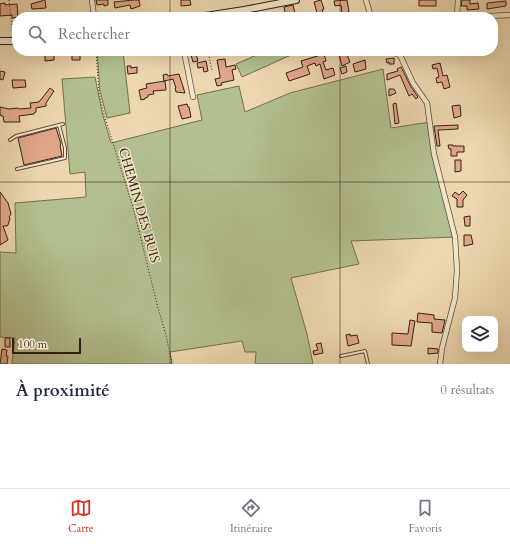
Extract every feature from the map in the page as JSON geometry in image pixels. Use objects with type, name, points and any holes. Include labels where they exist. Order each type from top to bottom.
[{"type":"street","points":[[92,0],[93,12]]},
{"type":"street","points":[[231,12],[296,0]]},
{"type":"street","points":[[366,0],[370,12]]},
{"type":"street","points":[[458,0],[458,12]]},
{"type":"street","points":[[498,16],[510,15]]},
{"type":"street","points":[[0,42],[12,41]]},
{"type":"street","points":[[185,56],[193,98]]},
{"type":"street","points":[[402,56],[413,83],[427,103],[434,154],[454,236],[457,270],[455,298],[442,348],[440,364]]},
{"type":"lane","points":[[10,140],[16,136],[64,124]]},
{"type":"lane","points":[[17,169],[65,158],[65,148],[59,125]]},
{"type":"lane","points":[[341,356],[365,351],[368,364]]},
{"type":"path","points":[[9,0],[12,20]]},
{"type":"path","name":"CHEMIN DES BUIS","points":[[96,56],[99,92],[104,114],[134,211],[172,364]]},
{"type":"path","points":[[209,56],[212,71]]},
{"type":"green space","points":[[97,56],[124,56],[130,113],[107,118],[100,91]]},
{"type":"green space","points":[[254,56],[289,56],[242,77],[236,64]]},
{"type":"green space","points":[[383,69],[391,128],[430,122],[434,154],[455,237],[351,241],[359,264],[291,278],[307,334],[313,364],[255,364],[256,352],[245,352],[242,341],[170,352],[172,364],[12,364],[15,338],[0,337],[0,252],[16,253],[15,203],[86,197],[85,172],[70,174],[62,79],[95,77],[102,112],[111,143],[202,120],[197,95],[239,86],[245,112],[290,93]]},
{"type":"building","points":[[45,0],[46,8],[32,9],[31,4]]},
{"type":"building","points":[[96,0],[108,0],[108,5],[97,5]]},
{"type":"building","points":[[139,0],[140,6],[131,9],[130,5],[115,8],[114,2]]},
{"type":"building","points":[[181,0],[190,0],[191,5],[181,6]]},
{"type":"building","points":[[321,0],[324,9],[322,10],[323,12],[317,12],[314,2]]},
{"type":"building","points":[[347,0],[349,12],[342,12],[341,5],[335,6],[334,1]]},
{"type":"building","points":[[419,0],[436,0],[436,6],[419,6]]},
{"type":"building","points":[[462,0],[470,0],[470,4],[478,3],[479,9],[467,10],[467,6],[461,6]]},
{"type":"building","points":[[506,1],[506,6],[487,9],[487,3]]},
{"type":"building","points":[[0,4],[17,4],[18,12],[12,12],[12,15],[0,16]]},
{"type":"building","points":[[293,5],[295,12],[285,12],[284,7]]},
{"type":"building","points":[[45,56],[54,56],[54,60],[45,61]]},
{"type":"building","points":[[72,56],[80,56],[80,60],[72,60]]},
{"type":"building","points":[[191,56],[197,56],[198,61],[193,62]]},
{"type":"building","points":[[317,56],[325,56],[326,61],[323,62],[326,70],[333,68],[335,75],[324,79],[320,64],[316,66],[315,63],[307,66],[310,74],[289,81],[286,73],[303,67],[301,61]]},
{"type":"building","points":[[339,56],[348,56],[350,62],[342,66]]},
{"type":"building","points":[[394,58],[394,64],[389,64],[389,62],[387,63],[386,59]]},
{"type":"building","points":[[225,59],[226,67],[235,65],[236,69],[232,70],[234,80],[221,83],[222,85],[217,86],[215,79],[220,78],[220,76],[217,60]]},
{"type":"building","points":[[365,60],[366,69],[355,72],[353,64]]},
{"type":"building","points":[[206,61],[208,71],[204,72],[203,67],[198,68],[197,63]]},
{"type":"building","points":[[440,63],[443,76],[447,75],[450,87],[444,89],[442,82],[437,83],[436,78],[439,77],[437,68],[433,69],[432,65]]},
{"type":"building","points":[[127,66],[131,66],[131,68],[137,67],[137,73],[128,74]]},
{"type":"building","points":[[346,66],[347,72],[342,74],[340,68]]},
{"type":"building","points":[[401,67],[418,97],[416,99],[412,94],[409,96],[400,75],[387,80],[387,74],[398,71],[397,69]]},
{"type":"building","points":[[0,71],[5,72],[3,80],[0,79]]},
{"type":"building","points":[[167,74],[168,76],[179,74],[185,93],[176,92],[173,79],[164,81],[163,75]]},
{"type":"building","points":[[12,80],[25,80],[26,87],[13,88]]},
{"type":"building","points":[[165,81],[166,90],[153,91],[154,94],[148,95],[148,97],[141,100],[139,90],[147,88],[146,84]]},
{"type":"building","points":[[50,88],[54,91],[46,103],[46,106],[36,108],[36,112],[34,114],[19,116],[20,122],[4,122],[3,116],[0,114],[0,107],[9,109],[31,108],[30,103],[39,102]]},
{"type":"building","points":[[389,89],[394,89],[396,93],[389,96]]},
{"type":"building","points":[[396,103],[399,123],[395,124],[393,104]]},
{"type":"building","points":[[187,104],[191,117],[182,119],[178,106]]},
{"type":"building","points":[[460,105],[461,116],[454,118],[452,106]]},
{"type":"building","points":[[458,125],[458,129],[438,130],[440,146],[437,146],[434,126]]},
{"type":"building","points":[[56,128],[61,144],[62,156],[24,165],[18,138]]},
{"type":"building","points":[[448,145],[464,146],[464,152],[457,152],[457,156],[451,156],[451,149],[449,149]]},
{"type":"building","points":[[455,160],[461,160],[461,171],[455,172]]},
{"type":"building","points":[[463,191],[467,195],[463,200],[463,207],[457,207],[457,199],[452,196],[455,192],[459,195]]},
{"type":"building","points":[[0,192],[8,203],[11,214],[8,225],[3,226],[8,240],[0,245]]},
{"type":"building","points":[[470,216],[470,226],[465,226],[464,217]]},
{"type":"building","points":[[464,235],[471,235],[473,244],[464,246]]},
{"type":"building","points":[[418,313],[434,315],[434,319],[445,320],[442,333],[432,332],[432,323],[417,322]]},
{"type":"building","points":[[410,320],[415,321],[411,346],[392,345],[392,333],[408,334]]},
{"type":"building","points":[[350,334],[350,336],[357,335],[359,343],[348,346],[346,335]]},
{"type":"building","points":[[5,338],[10,338],[10,347],[5,347]]},
{"type":"building","points":[[321,343],[323,353],[314,355],[313,351],[318,350],[316,344]]},
{"type":"building","points":[[428,348],[438,349],[438,353],[428,354]]},
{"type":"building","points":[[2,349],[7,350],[7,364],[0,364]]}]
